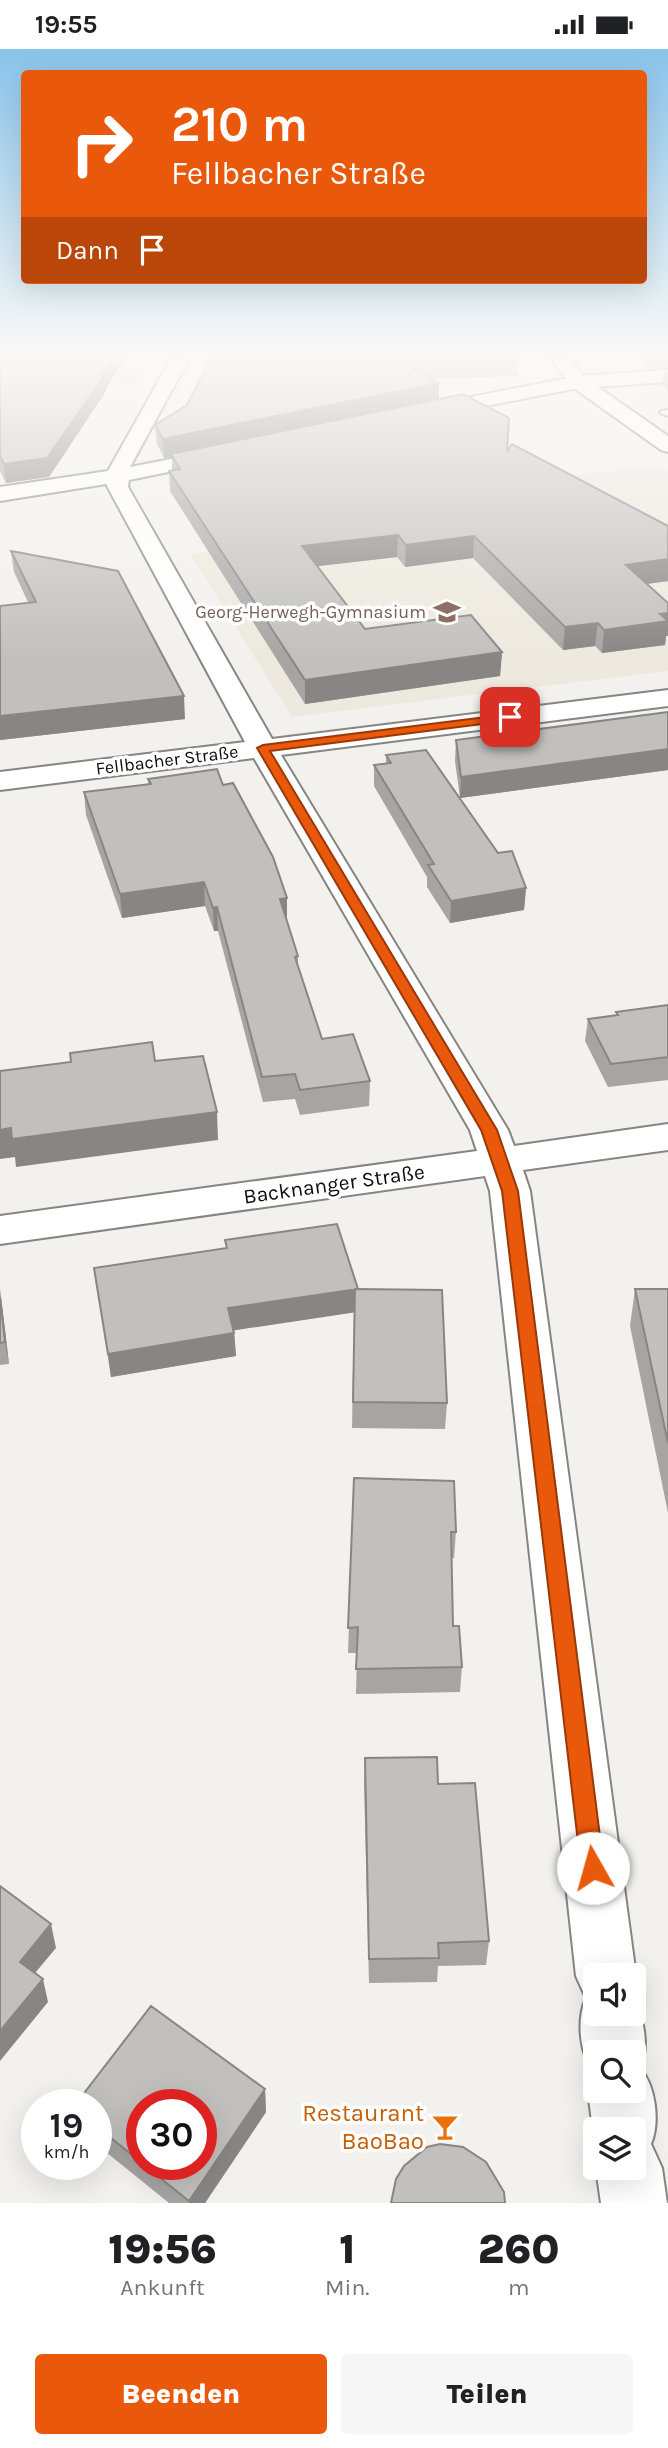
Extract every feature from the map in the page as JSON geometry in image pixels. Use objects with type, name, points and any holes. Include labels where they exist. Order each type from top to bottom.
[{"type":"street","points":[[124,458],[116,477],[117,487],[263,748],[489,1130],[510,1191],[604,1963]]},
{"type":"street","points":[[0,493],[116,477],[210,458]]},
{"type":"street","name":"Fellbacher Straße","points":[[0,781],[668,698]]},
{"type":"street","name":"Backnanger Straße","points":[[0,1230],[668,1137]]},
{"type":"street","points":[[631,2180],[634,2203]]},
{"type":"shaded area","name":"Georg-Herwegh-Gymnasium","points":[[661,465],[668,471],[668,671],[292,717],[190,554],[352,534],[332,503]]},
{"type":"building","points":[[1,458],[47,458],[47,458],[4,464]]},
{"type":"building","points":[[173,458],[538,458],[668,526],[668,559],[626,565],[668,603],[668,613],[660,614],[668,621],[604,630],[598,623],[565,627],[474,536],[406,545],[398,535],[302,546],[365,629],[471,615],[502,652],[305,680],[169,471],[180,469]]},
{"type":"building","points":[[11,551],[118,571],[184,696],[0,716],[0,606],[36,602]]},
{"type":"building","points":[[668,712],[668,749],[461,777],[456,740]]},
{"type":"building","points":[[426,750],[498,853],[512,851],[526,888],[451,901],[428,865],[434,864],[374,765],[391,763],[386,755]]},
{"type":"building","points":[[217,769],[223,785],[233,783],[273,857],[287,898],[280,899],[298,956],[295,957],[322,1039],[353,1034],[370,1081],[300,1090],[295,1074],[262,1077],[217,907],[213,908],[204,882],[120,894],[84,792],[151,784],[148,779]]},
{"type":"building","points":[[668,1005],[668,1057],[611,1064],[588,1019]]},
{"type":"building","points":[[152,1042],[155,1061],[203,1056],[217,1112],[12,1139],[11,1128],[0,1130],[0,1071],[71,1062],[70,1053]]},
{"type":"building","points":[[337,1224],[358,1289],[228,1308],[234,1333],[108,1354],[94,1268],[227,1248],[225,1240]]},
{"type":"building","points":[[355,1289],[442,1290],[447,1403],[353,1402]]},
{"type":"building","points":[[635,1289],[668,1289],[668,1443]]},
{"type":"building","points":[[0,1298],[5,1342],[0,1343]]},
{"type":"building","points":[[354,1478],[454,1481],[456,1532],[451,1532],[453,1626],[459,1626],[462,1667],[356,1669],[358,1627],[348,1628]]},
{"type":"building","points":[[437,1757],[438,1784],[475,1783],[489,1941],[438,1943],[439,1958],[369,1959],[365,1758]]},
{"type":"building","points":[[0,1886],[51,1924],[20,1962],[43,1979],[0,2031]]},
{"type":"building","points":[[151,2006],[265,2089],[217,2160],[217,2089],[126,2089],[126,2150],[112,2139],[112,2089],[87,2089]]},
{"type":"building","points":[[440,2144],[463,2147],[486,2162],[504,2192],[505,2203],[391,2203],[396,2179],[404,2166],[427,2147]]},
{"type":"building","points":[[163,2180],[203,2180],[189,2201]]},
{"type":"place","name":"Georg-Herwegh-Gymnasium","points":[[447,612]]},
{"type":"place","name":"Restaurant BaoBao","points":[[445,2127]]},
{"type":"route","points":[[510,717],[263,748],[489,1130],[510,1191],[593,1868]]}]
